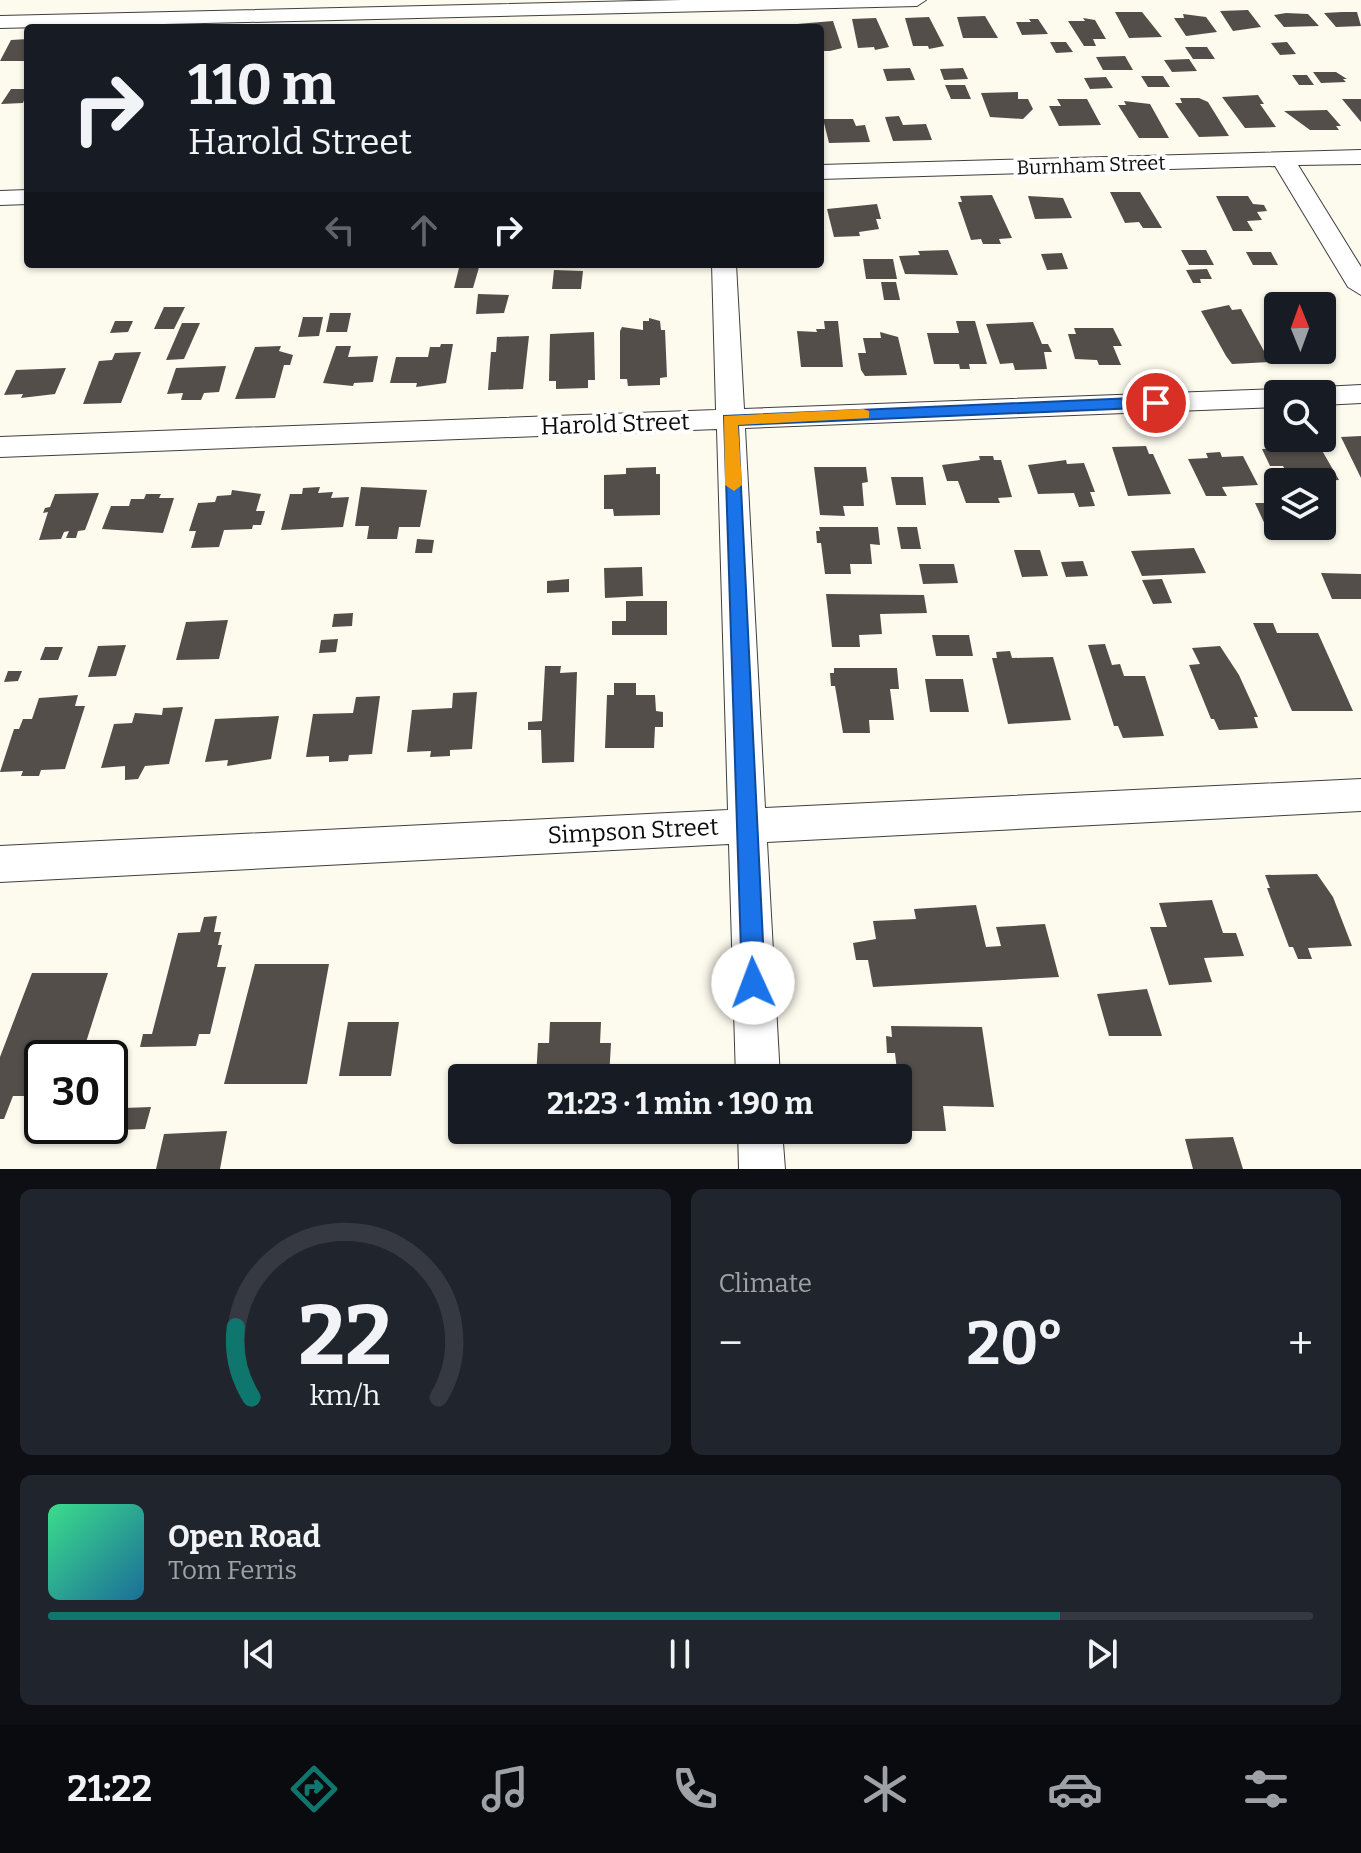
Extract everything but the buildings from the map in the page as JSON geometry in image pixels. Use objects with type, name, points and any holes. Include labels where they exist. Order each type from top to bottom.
[{"type":"street","points":[[0,22],[699,2],[917,0]]},
{"type":"street","points":[[699,2],[702,24]]},
{"type":"street","name":"Burnham Street","points":[[824,172],[1361,157]]},
{"type":"street","points":[[1283,160],[1361,287]]},
{"type":"street","points":[[0,198],[24,197]]},
{"type":"street","points":[[724,268],[757,1064]]},
{"type":"street","points":[[1336,395],[1361,394]]},
{"type":"street","name":"Harold Street","points":[[0,447],[1264,399]]},
{"type":"street","name":"Simpson Street","points":[[0,864],[1361,795]]},
{"type":"street","points":[[761,1144],[762,1169]]},
{"type":"slow traffic","points":[[734,485],[730,420],[863,415]]},
{"type":"route","points":[[753,983],[730,420],[1156,403]]}]
